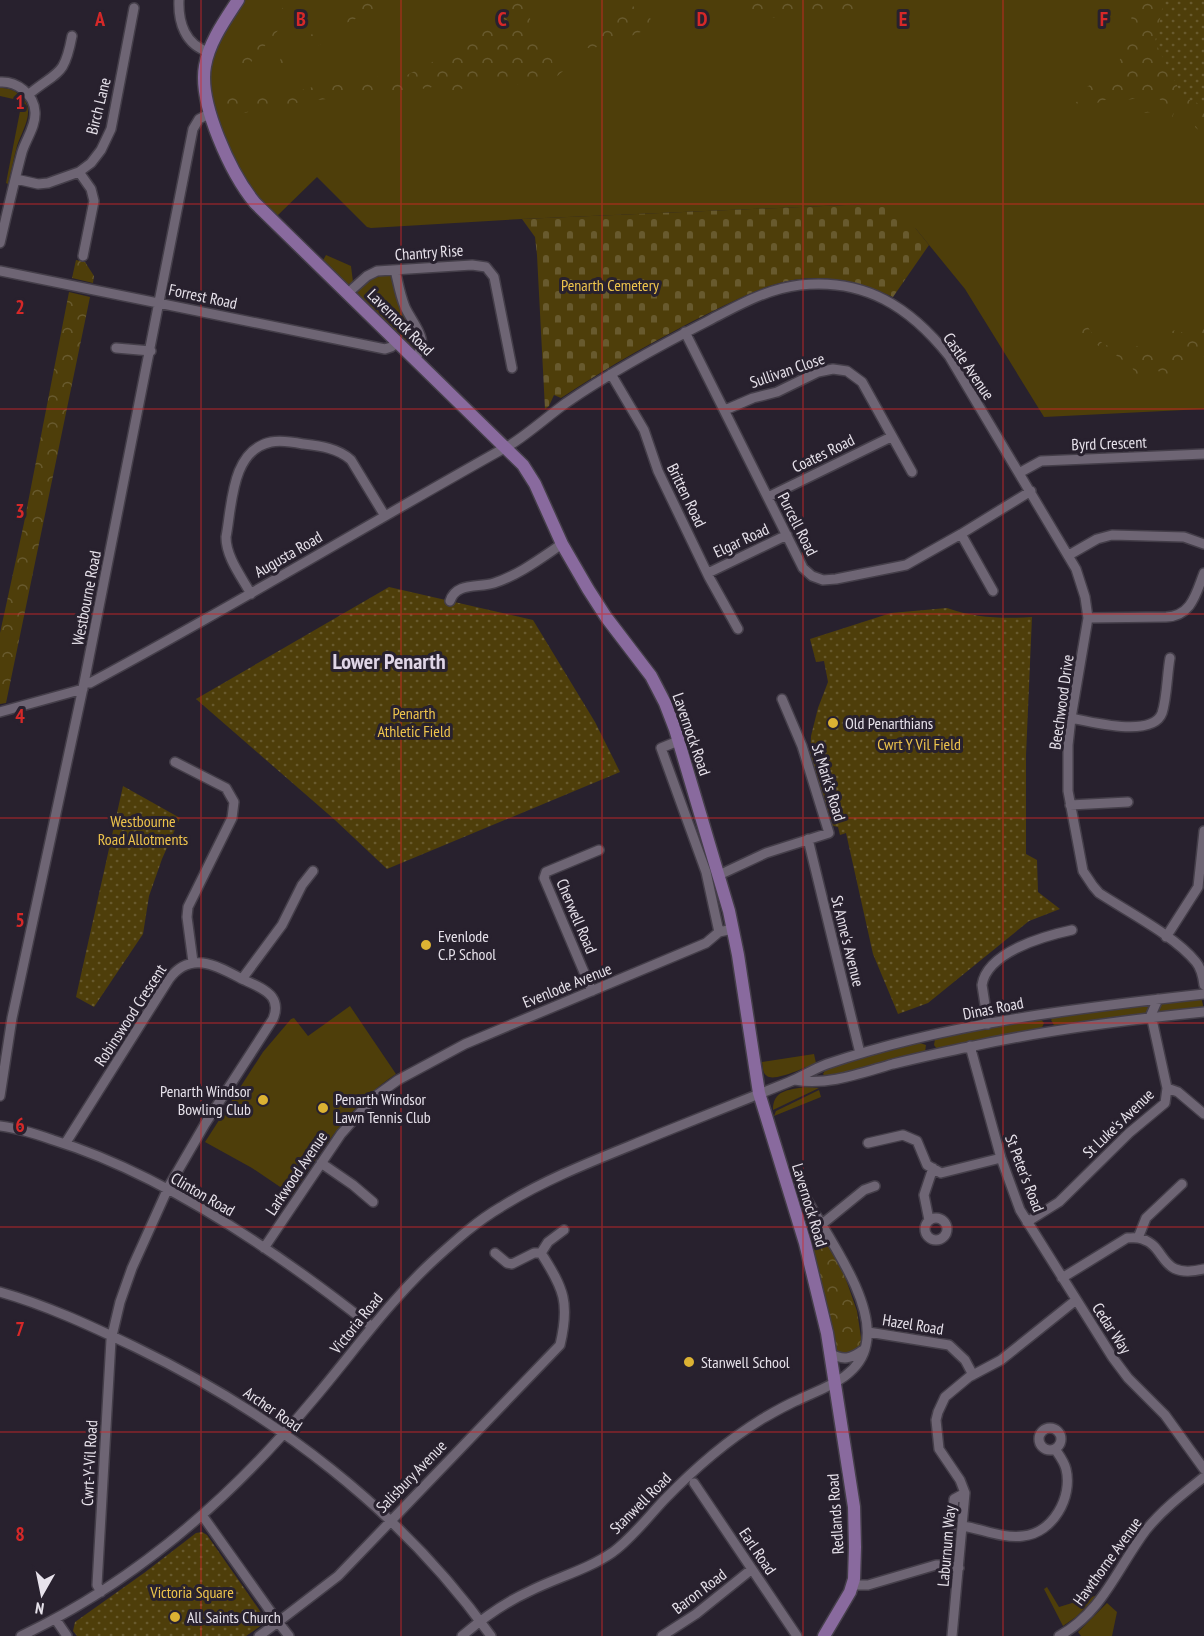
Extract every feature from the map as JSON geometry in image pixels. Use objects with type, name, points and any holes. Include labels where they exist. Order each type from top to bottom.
[{"type":"main road","name":"Lavernock Road","points":[[238,0],[209,52],[204,75],[206,94],[226,158],[241,185],[255,203],[523,465],[532,478],[562,544],[595,602],[651,676],[665,703],[719,875],[733,929],[759,1093],[805,1243],[827,1333],[835,1383]]},
{"type":"main road","name":"Redlands Road","points":[[824,1636],[846,1601],[852,1585],[855,1547],[854,1507],[835,1383]]},
{"type":"street","points":[[179,0],[179,15],[187,35],[194,45],[209,52]]},
{"type":"street","name":"Birch Lane","points":[[16,179],[44,184],[80,172],[96,157],[109,134],[134,8]]},
{"type":"street","points":[[28,95],[63,68],[68,58],[72,36]]},
{"type":"street","points":[[0,82],[19,86],[28,95],[35,110],[34,122],[23,149],[0,243]]},
{"type":"street","name":"Westbourne Road","points":[[0,1096],[16,993],[84,686],[194,129],[199,119],[211,112]]},
{"type":"street","points":[[80,172],[91,189],[94,201],[83,256]]},
{"type":"street","name":"Chantry Rise","points":[[348,293],[372,274],[395,270],[480,265],[490,270],[494,277],[512,368]]},
{"type":"street","points":[[395,270],[404,305],[421,336],[420,349],[415,358]]},
{"type":"street","name":"Forrest Road","points":[[0,271],[384,349],[398,342]]},
{"type":"street","name":"Castle Avenue","points":[[505,446],[611,374],[757,296],[791,286],[832,285],[870,292],[903,310],[938,343],[957,369],[1069,555],[1080,581],[1088,618]]},
{"type":"street","name":"Purcell Road","points":[[686,332],[803,568],[812,576],[823,580],[836,579],[906,565],[1030,491]]},
{"type":"street","points":[[116,348],[151,351]]},
{"type":"street","name":"Sullivan Close","points":[[725,410],[753,398],[777,392],[818,372],[838,369],[852,373],[862,382],[912,472]]},
{"type":"street","name":"Britten Road","points":[[611,374],[644,430],[656,467],[738,629]]},
{"type":"street","name":"Coates Road","points":[[768,496],[891,437]]},
{"type":"street","points":[[251,594],[231,556],[226,537],[237,477],[247,457],[262,445],[274,441],[287,442],[328,448],[345,455],[351,460],[385,516]]},
{"type":"street","name":"Augusta Road","points":[[0,712],[92,682],[251,594],[505,446]]},
{"type":"street","name":"Byrd Crescent","points":[[1019,473],[1041,461],[1204,454]]},
{"type":"street","points":[[961,534],[993,591]]},
{"type":"street","name":"Elgar Road","points":[[708,573],[787,535]]},
{"type":"street","points":[[1069,555],[1097,539],[1112,535],[1184,537],[1204,544]]},
{"type":"street","points":[[450,601],[455,592],[462,588],[487,585],[505,579],[532,565],[562,544]]},
{"type":"street","points":[[1088,618],[1179,615],[1192,603],[1204,573]]},
{"type":"street","name":"Beechwood Drive","points":[[1088,618],[1068,745],[1070,805],[1083,871],[1099,893],[1167,937],[1197,963],[1204,985]]},
{"type":"street","points":[[1071,718],[1138,727],[1155,722],[1162,713],[1170,658]]},
{"type":"street","name":"St Mark's Road","points":[[719,875],[766,853],[829,833],[802,746],[782,699]]},
{"type":"street","points":[[678,741],[661,748],[706,872],[719,932]]},
{"type":"street","points":[[175,762],[226,788],[235,806],[232,818],[188,907],[192,962]]},
{"type":"street","points":[[1070,805],[1128,802]]},
{"type":"street","points":[[1167,937],[1195,893],[1200,875],[1204,831]]},
{"type":"street","name":"St Anne's Avenue","points":[[808,839],[859,1049]]},
{"type":"street","name":"Cherwell Road","points":[[592,991],[544,878],[546,872],[599,850]]},
{"type":"street","points":[[242,978],[282,925],[313,871]]},
{"type":"street","name":"Evenlode Avenue","points":[[412,1071],[465,1044],[706,944],[719,932],[733,929]]},
{"type":"street","points":[[988,1024],[982,985],[989,968],[1009,953],[1028,943],[1072,930]]},
{"type":"street","name":"Robinswood Crescent","points":[[65,1144],[172,975],[179,968],[192,962],[208,963],[242,978],[272,996],[275,1016],[205,1124],[168,1190]]},
{"type":"street","name":"Dinas Road","points":[[759,1093],[795,1080],[817,1068],[928,1037],[1046,1013],[1204,994]]},
{"type":"street","points":[[1152,1017],[1151,1013],[1158,999]]},
{"type":"street","name":"Dinas Road","points":[[795,1080],[822,1082],[970,1046],[1152,1017],[1204,1012]]},
{"type":"street","points":[[1046,1013],[1049,1032]]},
{"type":"street","name":"St Luke's Avenue","points":[[1027,1222],[1059,1202],[1129,1133],[1165,1103],[1167,1088],[1152,1017]]},
{"type":"street","points":[[928,1037],[932,1054]]},
{"type":"street","name":"St Peter's Road","points":[[970,1046],[1001,1158],[1027,1222],[1076,1300]]},
{"type":"street","points":[[817,1068],[822,1082]]},
{"type":"street","name":"Larkwood Avenue","points":[[264,1248],[341,1134],[364,1107],[412,1071]]},
{"type":"street","points":[[1167,1088],[1178,1092],[1204,1114]]},
{"type":"street","name":"Victoria Road","points":[[21,1636],[56,1620],[150,1558],[229,1491],[315,1398],[371,1326],[433,1261],[466,1231],[500,1207],[561,1175],[759,1093]]},
{"type":"street","name":"Clinton Road","points":[[0,1126],[65,1144],[117,1164],[168,1190],[264,1248],[318,1285],[371,1326]]},
{"type":"street","points":[[868,1143],[903,1135],[917,1141],[927,1166],[941,1173],[1001,1158]]},
{"type":"street","points":[[321,1163],[374,1202]]},
{"type":"street","points":[[929,1220],[924,1195],[933,1168]]},
{"type":"street","points":[[1138,1238],[1146,1218],[1182,1184]]},
{"type":"street","points":[[821,1225],[864,1190],[875,1186]]},
{"type":"street","name":"Cwrt-Y-Vil Road","points":[[101,1592],[97,1585],[111,1335],[132,1268],[168,1190]]},
{"type":"street","name":"Lavernock Road","points":[[805,1196],[859,1292],[868,1332],[866,1347],[856,1365],[835,1383]]},
{"type":"street","points":[[495,1253],[507,1263],[512,1264],[534,1253],[541,1254],[548,1242],[564,1230]]},
{"type":"street","points":[[1062,1278],[1127,1238],[1146,1241],[1175,1269],[1188,1271],[1204,1269]]},
{"type":"street","name":"Salisbury Avenue","points":[[278,1623],[338,1576],[560,1345],[566,1315],[564,1299],[541,1254]]},
{"type":"street","name":"Archer Road","points":[[0,1292],[111,1335],[197,1378],[284,1433],[347,1482],[423,1552],[491,1636]]},
{"type":"street","name":"Cedar Way","points":[[973,1375],[1000,1360],[1076,1300],[1120,1368],[1160,1410],[1204,1469]]},
{"type":"street","name":"Hazel Road","points":[[868,1332],[949,1345],[966,1360],[973,1375]]},
{"type":"street","points":[[830,1353],[838,1358],[852,1358],[866,1347]]},
{"type":"street","name":"Laburnum Way","points":[[952,1636],[965,1493],[960,1480],[939,1449],[936,1420],[945,1397],[973,1375]]},
{"type":"street","name":"Stanwell Road","points":[[462,1636],[504,1605],[531,1590],[590,1567],[608,1555],[623,1543],[678,1486],[730,1440],[785,1406],[835,1383]]},
{"type":"street","points":[[963,1526],[1018,1537],[1029,1535],[1048,1525],[1064,1504],[1067,1480],[1064,1463],[1055,1449]]},
{"type":"street","name":"Hawthorne Avenue","points":[[1059,1636],[1073,1628],[1094,1609],[1155,1520],[1204,1477]]},
{"type":"street","name":"Earl Road","points":[[694,1483],[797,1636]]},
{"type":"street","points":[[947,1564],[954,1499],[965,1493]]},
{"type":"street","points":[[202,1515],[289,1636]]},
{"type":"street","points":[[852,1585],[863,1586],[936,1565],[947,1564],[959,1568]]},
{"type":"street","name":"Baron Road","points":[[666,1635],[752,1569]]},
{"type":"street","points":[[56,1620],[68,1636]]},
{"type":"street","points":[[259,1636],[278,1623]]},
{"type":"green space","points":[[243,0],[1164,0],[1204,106],[1204,409],[1044,417],[965,289],[916,229],[869,204],[371,228],[367,227],[317,177],[276,217],[245,183],[222,133],[208,81],[214,50]]},
{"type":"green space","points":[[289,0],[304,0],[245,69],[236,68],[237,62],[243,58]]},
{"type":"green space","points":[[355,0],[378,0],[385,6],[377,13],[359,15],[343,27],[335,26],[330,39],[314,48],[309,55],[291,65],[282,64],[280,61],[282,53],[292,56],[301,51],[303,44],[312,34],[320,37],[335,17]]},
{"type":"green space","points":[[493,0],[525,1],[544,52],[551,56],[553,65],[563,71],[553,80],[543,79],[533,83],[500,86],[488,83],[447,92],[441,91],[437,84],[426,90],[418,86],[408,90],[293,104],[225,118],[218,100],[253,93],[273,98],[313,87],[351,84],[368,76],[399,79],[431,63],[445,53],[455,51],[465,45],[483,30],[480,18],[483,14],[489,16],[492,23],[500,23],[508,10]]},
{"type":"green space","points":[[740,0],[869,0],[860,11],[848,13],[839,18],[830,13],[821,17],[812,17],[794,10],[774,18],[758,10],[751,19],[746,17],[744,8],[739,3]]},
{"type":"green space","points":[[1129,0],[1204,0],[1204,135],[1195,127],[1195,119],[1186,112],[1175,110],[1172,118],[1167,121],[1164,103],[1157,97],[1154,99],[1155,106],[1151,112],[1143,113],[1139,98],[1126,100],[1110,98],[1079,110],[1076,102],[1082,101],[1086,96],[1085,88],[1095,82],[1101,84],[1117,65],[1126,48],[1132,24]]},
{"type":"green space","points":[[1164,0],[1204,0],[1204,106],[1183,97],[1155,42]]},
{"type":"green space","points":[[630,4],[651,19],[648,29],[626,38],[615,46],[599,46],[592,49],[585,47],[583,40],[586,37],[597,36],[613,14]]},
{"type":"green space","points":[[0,88],[17,93],[22,97],[28,109],[27,121],[17,146],[8,184],[6,183],[22,101],[0,96]]},
{"type":"green space","name":"Penarth Cemetery","points":[[869,204],[890,208],[916,229],[929,245],[893,297],[863,285],[832,279],[797,279],[771,285],[735,300],[672,332],[561,398],[554,395],[545,409],[535,237],[522,219]]},
{"type":"green space","points":[[326,255],[351,266],[353,282],[347,285],[322,262]]},
{"type":"green space","points":[[76,260],[85,262],[94,276],[93,283],[72,278]]},
{"type":"green space","points":[[386,273],[393,278],[418,337],[413,351],[356,296],[355,290],[375,275]]},
{"type":"green space","points":[[69,292],[90,297],[6,703],[0,704],[0,633]]},
{"type":"green space","points":[[1087,316],[1104,323],[1100,332],[1091,326],[1088,327],[1104,344],[1112,346],[1119,343],[1128,348],[1141,346],[1166,349],[1173,341],[1169,332],[1176,330],[1183,333],[1204,318],[1204,356],[1167,374],[1160,373],[1156,368],[1141,378],[1136,376],[1130,362],[1085,340],[1079,329],[1083,327],[1081,319]]},
{"type":"green space","name":"Penarth Athletic Field","points":[[389,587],[533,620],[595,722],[620,772],[387,869],[335,820],[196,699]]},
{"type":"green space","name":"Cwrt Y Vil Field","points":[[947,608],[990,617],[1032,617],[1026,755],[1026,854],[1037,860],[1038,892],[1060,909],[1029,921],[928,1003],[898,1014],[873,954],[846,833],[840,835],[838,827],[830,825],[810,762],[811,736],[828,682],[824,661],[816,662],[810,639],[891,613]]},
{"type":"green space","name":"Westbourne Road Allotments","points":[[123,786],[180,818],[149,896],[143,934],[94,1007],[76,997]]},
{"type":"green space","points":[[1201,997],[1204,1009],[1155,1015],[1158,1003]]},
{"type":"green space","points":[[1152,1003],[1148,1014],[1055,1027],[1051,1020],[1055,1015]]},
{"type":"green space","points":[[350,1006],[396,1074],[365,1099],[338,1129],[292,1195],[252,1168],[205,1142],[263,1052],[291,1019],[294,1018],[308,1036]]},
{"type":"green space","points":[[1040,1018],[1044,1023],[1041,1030],[937,1049],[934,1045],[935,1039],[939,1037]]},
{"type":"green space","points":[[917,1042],[926,1045],[925,1052],[826,1078],[823,1074],[827,1067]]},
{"type":"green space","points":[[814,1054],[816,1063],[791,1073],[771,1077],[763,1072],[762,1062]]},
{"type":"green space","points":[[805,1087],[819,1088],[773,1110],[776,1098],[783,1092]]},
{"type":"green space","points":[[819,1090],[821,1097],[774,1116],[776,1111]]},
{"type":"green space","points":[[803,1204],[843,1271],[857,1311],[862,1344],[852,1353],[838,1352],[833,1342],[806,1229]]},
{"type":"green space","name":"Victoria Square","points":[[202,1532],[207,1535],[258,1608],[265,1619],[262,1625],[246,1636],[77,1636],[73,1631],[75,1622],[196,1533]]},
{"type":"green space","points":[[1047,1587],[1059,1607],[1098,1595],[1076,1617],[1063,1626],[1044,1589]]},
{"type":"green space","points":[[1107,1603],[1117,1612],[1112,1636],[1081,1636],[1078,1632]]},
{"type":"place","name":"Old Penarthians","points":[[833,723]]},
{"type":"place","name":"Evenlode C.P. School","points":[[426,945]]},
{"type":"place","name":"Penarth Windsor Bowling Club","points":[[263,1100]]},
{"type":"place","name":"Penarth Windsor Lawn Tennis Club","points":[[323,1108]]},
{"type":"place","name":"Stanwell School","points":[[689,1362]]},
{"type":"place","name":"All Saints Church","points":[[175,1617]]},
{"type":"district","name":"Lower Penarth","points":[[389,661]]}]
